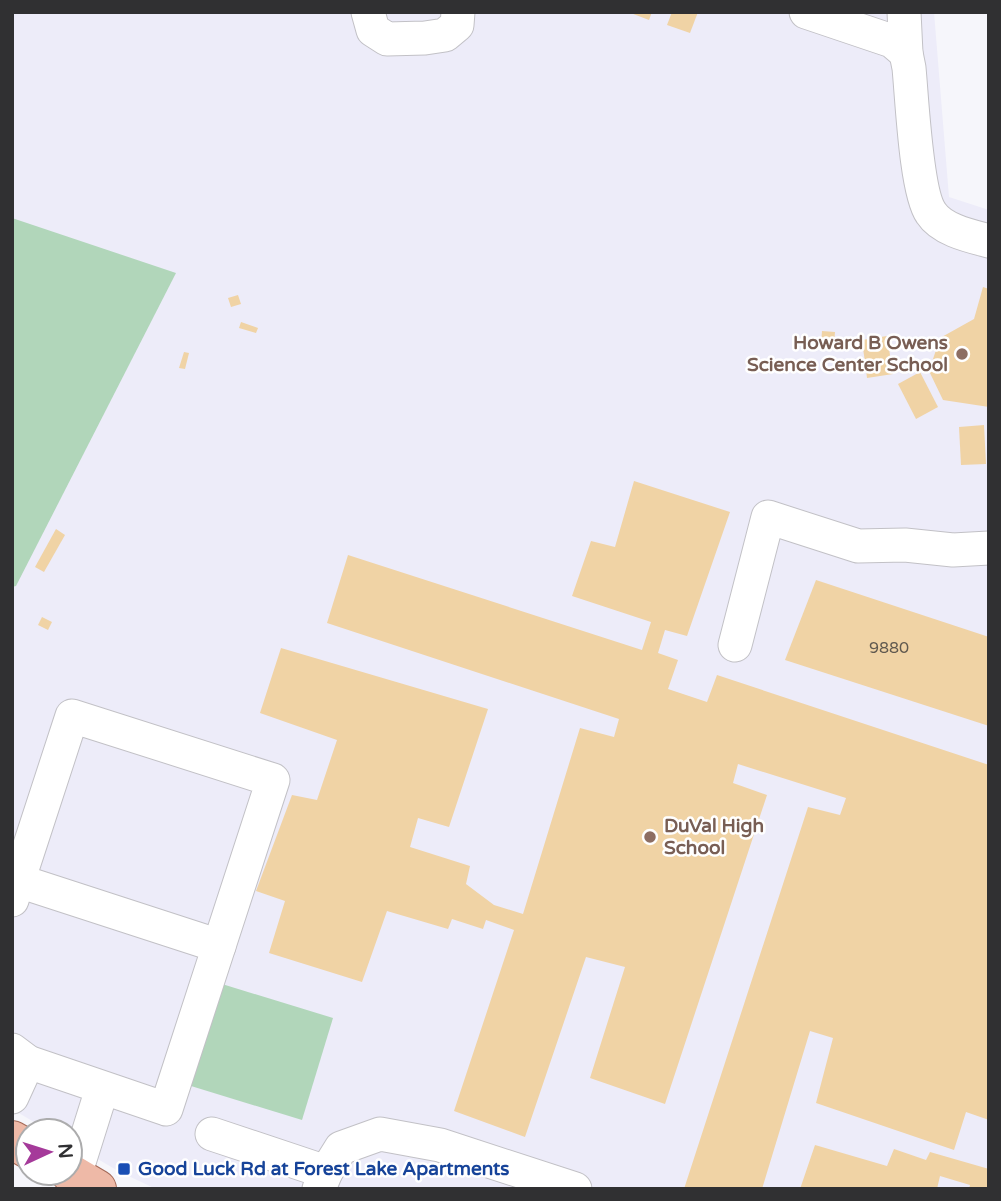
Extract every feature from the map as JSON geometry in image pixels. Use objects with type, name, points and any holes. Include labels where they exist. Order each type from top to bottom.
[{"type":"street","points":[[368,12],[373,30],[387,39],[400,39],[445,35],[457,25],[458,12]]},
{"type":"street","points":[[806,12],[892,41],[906,53]]},
{"type":"street","points":[[904,12],[919,171],[925,202],[931,214],[951,229],[989,241]]},
{"type":"street","points":[[735,645],[768,517],[858,546],[905,545],[953,550],[989,548]]},
{"type":"street","points":[[12,1097],[20,1056],[166,1109],[273,780],[72,716],[15,890],[219,946]]},
{"type":"street","points":[[84,1166],[102,1088]]},
{"type":"street","points":[[212,1134],[323,1180],[341,1148],[380,1134],[440,1145],[575,1189]]},
{"type":"shaded area","points":[[12,12],[934,12],[949,197],[989,210],[989,1189],[156,1189],[84,1151],[84,1117],[25,1117],[12,1109]]},
{"type":"green space","points":[[12,218],[176,273],[16,586],[12,587]]},
{"type":"green space","points":[[222,984],[333,1018],[302,1120],[191,1086]]},
{"type":"building","points":[[628,12],[652,12],[649,20]]},
{"type":"building","points":[[672,12],[698,12],[690,33],[667,25]]},
{"type":"building","name":"Howard B Owens Science Center School","points":[[983,287],[989,289],[989,407],[943,400],[929,371],[940,338],[974,319]]},
{"type":"building","points":[[238,295],[241,304],[231,307],[228,298]]},
{"type":"building","points":[[241,322],[258,328],[256,333],[239,328]]},
{"type":"building","points":[[822,331],[835,332],[834,344],[821,344]]},
{"type":"building","points":[[887,336],[893,374],[867,378],[862,340]]},
{"type":"building","points":[[184,352],[189,353],[185,369],[179,368]]},
{"type":"building","points":[[920,372],[938,407],[916,419],[898,384]]},
{"type":"building","points":[[984,425],[986,464],[961,465],[959,427]]},
{"type":"building","name":"DuVal High School","points":[[634,481],[730,512],[687,636],[665,630],[658,653],[678,660],[668,689],[707,702],[717,675],[989,765],[989,1120],[966,1112],[954,1150],[816,1103],[833,1038],[810,1031],[762,1189],[684,1189],[808,807],[840,815],[846,798],[738,764],[733,783],[767,795],[665,1104],[590,1078],[625,967],[586,957],[525,1137],[454,1111],[514,930],[486,920],[483,929],[452,919],[448,929],[387,911],[362,982],[269,953],[285,901],[256,891],[292,795],[317,800],[337,740],[260,713],[281,648],[488,709],[449,827],[418,818],[410,847],[470,866],[466,884],[494,905],[523,914],[580,728],[614,737],[619,719],[327,623],[348,555],[642,650],[651,622],[572,596],[591,541],[615,547]]},
{"type":"building","points":[[56,529],[65,535],[44,572],[35,567]]},
{"type":"building","points":[[816,580],[989,637],[989,726],[785,660]]},
{"type":"building","points":[[42,617],[52,622],[48,630],[38,625]]},
{"type":"building","points":[[815,1145],[887,1166],[894,1149],[926,1160],[930,1152],[989,1169],[989,1189],[969,1189],[970,1185],[940,1176],[937,1189],[800,1189]]},
{"type":"place","name":"Howard B Owens Science Center School","points":[[962,354]]},
{"type":"place","name":"DuVal High School","points":[[650,837]]},
{"type":"place","name":"Good Luck Rd at Forest Lake Apartments","points":[[124,1169]]}]
